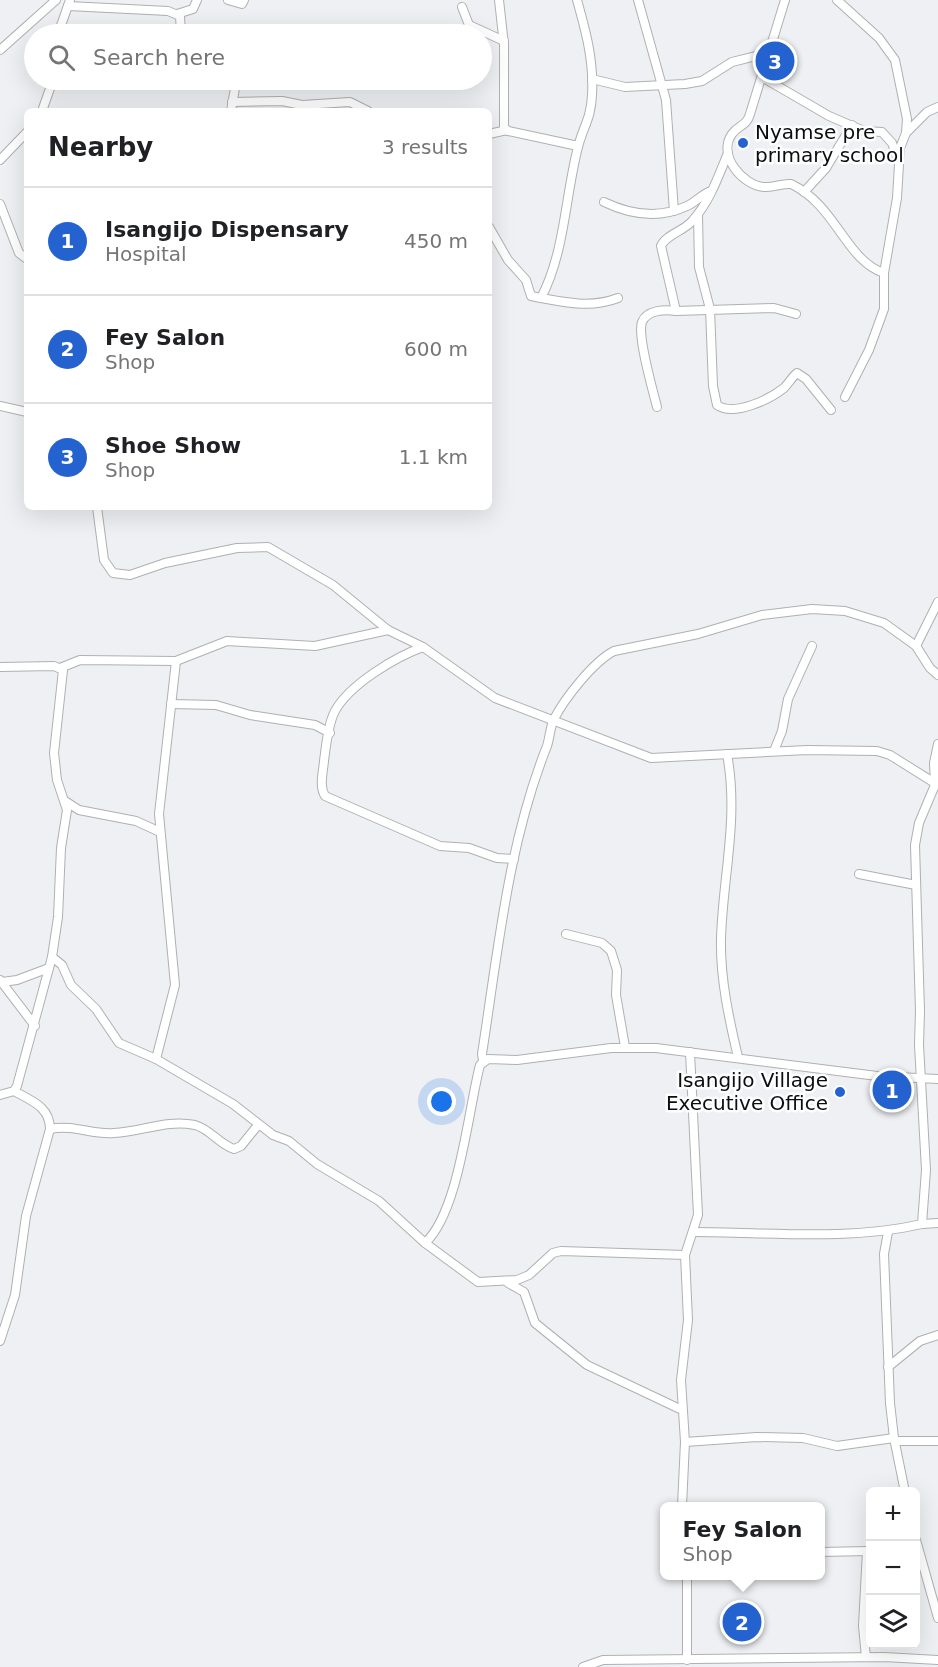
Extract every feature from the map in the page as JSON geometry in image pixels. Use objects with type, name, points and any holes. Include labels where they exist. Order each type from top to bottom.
[{"type":"street","points":[[29,24],[56,0]]},
{"type":"street","points":[[62,24],[69,3],[177,14],[193,9],[197,0]]},
{"type":"street","points":[[228,0],[242,4],[244,0]]},
{"type":"street","points":[[499,0],[504,41],[502,121],[507,130]]},
{"type":"street","points":[[540,298],[549,282],[567,209],[578,146],[589,120],[592,79],[588,38],[577,0]]},
{"type":"street","points":[[638,0],[663,86],[674,211]]},
{"type":"street","points":[[676,311],[661,246],[666,238],[686,228],[698,215],[713,190],[728,153],[732,133],[749,118],[785,0]]},
{"type":"street","points":[[837,0],[879,38],[895,60],[907,119],[906,133],[900,148],[893,226],[884,273],[884,309],[869,350],[845,397]]},
{"type":"street","points":[[462,7],[470,24]]},
{"type":"street","points":[[177,14],[182,24]]},
{"type":"street","points":[[0,50],[24,29]]},
{"type":"street","points":[[492,35],[504,41]]},
{"type":"street","points":[[592,79],[616,87],[663,86],[702,81],[732,62],[768,53]]},
{"type":"street","points":[[762,77],[789,95],[864,131],[882,132],[892,143],[900,164]]},
{"type":"street","points":[[43,108],[49,90]]},
{"type":"street","points":[[235,90],[232,107],[282,101],[302,105],[350,102],[362,108]]},
{"type":"street","points":[[906,133],[927,112],[938,107]]},
{"type":"street","points":[[804,192],[826,168],[852,125]]},
{"type":"street","points":[[492,133],[507,130],[578,146]]},
{"type":"street","points":[[0,160],[24,135]]},
{"type":"street","points":[[728,153],[734,169],[757,186],[791,184],[824,207],[863,261],[873,269],[884,273]]},
{"type":"street","points":[[604,202],[647,216],[674,211],[713,190]]},
{"type":"street","points":[[0,204],[19,253],[24,257]]},
{"type":"street","points":[[698,215],[699,267],[710,309],[713,386],[717,405],[726,409],[752,406],[786,386],[797,374],[806,379],[831,410]]},
{"type":"street","points":[[492,232],[508,260],[526,280],[531,296],[573,304],[602,304],[618,298]]},
{"type":"street","points":[[657,407],[644,347],[642,323],[646,317],[658,311],[710,309],[774,308],[796,314]]},
{"type":"street","points":[[0,406],[24,411]]},
{"type":"street","points":[[97,510],[104,560],[113,573],[130,575],[165,562],[237,548],[268,547],[333,585],[388,630],[423,647],[495,699],[651,759],[774,752],[877,751],[890,755],[937,785]]},
{"type":"street","points":[[916,646],[938,602]]},
{"type":"street","points":[[424,1243],[444,1217],[483,1061],[497,945],[529,789],[549,741],[554,720],[590,671],[604,656],[614,651],[690,636],[762,615],[812,609],[845,611],[884,623],[916,646],[930,668],[938,675]]},
{"type":"street","points":[[0,667],[42,665],[60,668],[80,660],[176,661],[227,641],[315,646],[388,630]]},
{"type":"street","points":[[774,752],[792,688],[812,646]]},
{"type":"street","points":[[423,647],[407,653],[361,683],[336,710],[321,790],[325,796],[440,846],[469,848],[497,858],[514,859]]},
{"type":"street","points":[[156,1059],[175,985],[159,813],[176,661]]},
{"type":"street","points":[[14,1091],[35,1026],[52,957],[66,818],[65,801],[57,780],[54,753],[63,674],[60,668]]},
{"type":"street","points":[[171,704],[216,705],[250,715],[315,725],[330,733]]},
{"type":"street","points":[[922,1224],[926,1170],[919,1045],[916,833],[937,785],[934,763],[938,744]]},
{"type":"street","points":[[727,754],[734,792],[721,939],[725,983],[738,1058]]},
{"type":"street","points":[[65,801],[79,810],[136,821],[160,832]]},
{"type":"street","points":[[859,874],[889,877],[916,885]]},
{"type":"street","points":[[566,934],[602,943],[611,951],[617,970],[616,995],[625,1047]]},
{"type":"street","points":[[52,957],[62,965],[70,985],[96,1009],[119,1043],[156,1059],[233,1104],[258,1125],[289,1141],[317,1164],[379,1201],[424,1243],[478,1282],[507,1282],[529,1275],[553,1253],[561,1251],[685,1256]]},
{"type":"street","points":[[1,981],[17,980],[49,968]]},
{"type":"street","points":[[1,981],[35,1026]]},
{"type":"street","points":[[483,1061],[544,1058],[625,1047],[938,1079]]},
{"type":"street","points":[[682,1502],[685,1442],[681,1380],[688,1320],[685,1256],[698,1215],[690,1052]]},
{"type":"street","points":[[0,1095],[14,1091],[49,1114],[50,1129],[26,1216],[15,1295],[0,1341]]},
{"type":"street","points":[[50,1129],[74,1126],[111,1134],[158,1124],[185,1124],[205,1129],[234,1149],[241,1146],[258,1125]]},
{"type":"street","points":[[694,1232],[831,1234],[888,1232],[922,1224],[938,1223]]},
{"type":"street","points":[[879,1232],[884,1241]]},
{"type":"street","points":[[888,1232],[884,1241],[888,1366],[894,1440],[904,1487]]},
{"type":"street","points":[[507,1282],[524,1292],[533,1320],[538,1326],[587,1365],[682,1410]]},
{"type":"street","points":[[888,1366],[920,1341],[938,1335]]},
{"type":"street","points":[[685,1442],[757,1437],[803,1438],[837,1446],[894,1440],[938,1441]]},
{"type":"street","points":[[825,1552],[866,1551]]},
{"type":"street","points":[[920,1558],[938,1618]]},
{"type":"street","points":[[683,1662],[687,1580]]},
{"type":"street","points":[[866,1588],[863,1626],[866,1657]]},
{"type":"street","points":[[583,1667],[610,1664],[866,1657],[938,1660]]},
{"type":"place","name":"Shoe Show","points":[[775,61]]},
{"type":"place","name":"Nyamse pre primary school","points":[[743,143]]},
{"type":"place","name":"Isangijo Dispensary","points":[[892,1090]]},
{"type":"place","name":"Isangijo Village Executive Office","points":[[840,1092]]},
{"type":"place","name":"Fey Salon","points":[[742,1622]]}]
